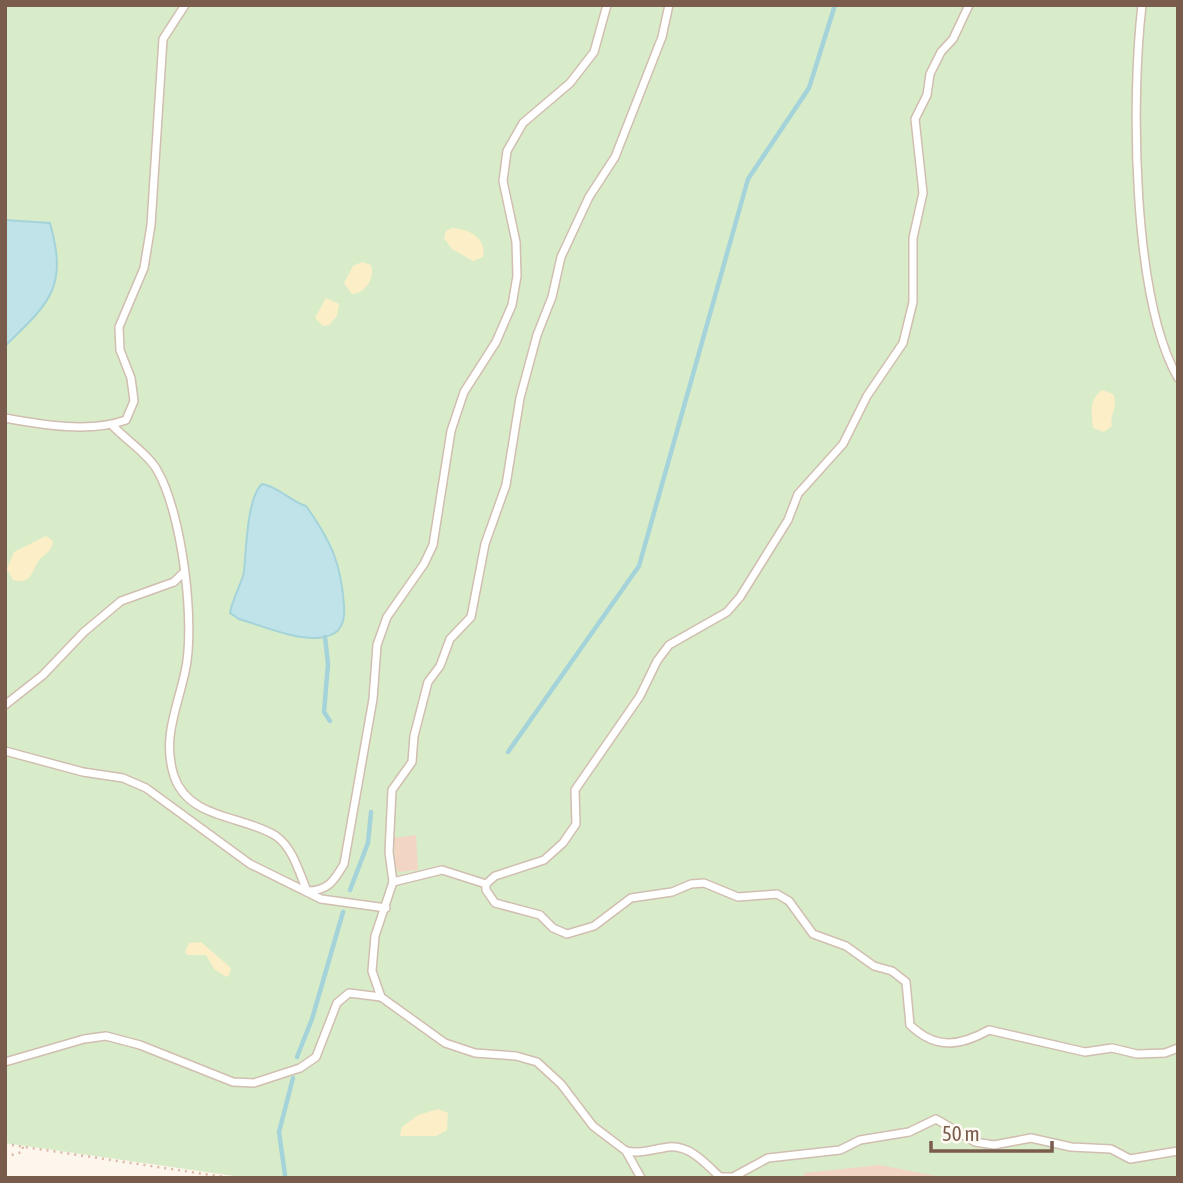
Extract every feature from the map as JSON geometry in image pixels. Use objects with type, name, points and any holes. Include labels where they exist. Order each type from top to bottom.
[{"type":"lane","points":[[5,418],[42,425],[112,425],[126,420],[134,401],[131,378],[120,350],[118,327],[144,268],[151,225],[163,39],[185,5]]},
{"type":"lane","points":[[307,891],[320,891],[332,884],[344,864],[373,699],[377,645],[387,617],[424,564],[433,545],[449,444],[464,392],[496,342],[512,305],[517,276],[516,242],[503,181],[508,151],[523,123],[570,83],[594,52],[607,5]]},
{"type":"lane","points":[[641,1178],[625,1151],[593,1126],[561,1084],[537,1062],[516,1056],[475,1053],[445,1043],[414,1024],[381,997],[372,971],[375,936],[393,881],[389,852],[392,790],[412,762],[414,736],[428,682],[440,666],[450,639],[471,617],[485,544],[506,485],[520,398],[537,335],[552,297],[561,257],[589,197],[615,157],[662,37],[668,5]]},
{"type":"lane","points":[[969,5],[962,14],[953,39],[941,51],[929,74],[927,95],[915,119],[923,193],[913,238],[914,302],[903,343],[867,396],[843,444],[799,494],[788,520],[740,597],[727,612],[669,645],[657,661],[640,696],[575,790],[576,824],[563,843],[544,860],[495,876],[486,884],[486,890],[495,903],[540,915],[553,928],[567,934],[594,926],[631,898],[672,892],[691,884],[704,883],[738,897],[778,894],[789,901],[813,934],[846,946],[874,966],[892,971],[906,982],[910,1026],[921,1036],[946,1045],[966,1043],[989,1030],[1085,1052],[1112,1048],[1137,1054],[1165,1053],[1178,1048]]},
{"type":"lane","points":[[1142,5],[1137,106],[1141,219],[1162,344],[1178,378]]},
{"type":"lane","points":[[112,425],[156,467],[166,487],[190,596],[191,637],[185,673],[170,721],[169,751],[175,779],[192,801],[217,816],[276,836],[290,852],[307,891]]},
{"type":"lane","points":[[5,705],[43,675],[84,632],[121,601],[174,582],[184,572]]},
{"type":"lane","points":[[5,751],[18,752],[83,772],[123,778],[146,788],[250,864],[332,902],[386,908]]},
{"type":"lane","points":[[393,881],[442,870],[486,884]]},
{"type":"lane","points":[[5,1062],[84,1039],[106,1036],[140,1045],[233,1082],[254,1083],[300,1068],[316,1057],[337,1003],[349,993],[381,997]]},
{"type":"lane","points":[[625,1151],[640,1154],[673,1146],[695,1153],[720,1177],[733,1177],[768,1158],[840,1150],[860,1140],[909,1132],[936,1119],[975,1142],[993,1145],[1031,1138],[1071,1147],[1111,1149],[1130,1159],[1178,1152]]},
{"type":"path","points":[[5,1144],[231,1178]]},
{"type":"path","points":[[5,1157],[22,1152],[23,1146]]},
{"type":"green space","points":[[5,5],[1178,5],[1178,1178],[248,1178],[5,1143]]},
{"type":"sand","points":[[452,228],[465,230],[475,236],[484,250],[483,257],[473,261],[452,249],[444,238],[446,231]]},
{"type":"sand","points":[[362,262],[371,265],[370,280],[365,288],[352,294],[344,283],[353,266]]},
{"type":"sand","points":[[326,298],[339,304],[337,316],[329,325],[323,326],[315,318]]},
{"type":"sand","points":[[1102,390],[1113,394],[1115,399],[1112,426],[1104,432],[1093,428],[1092,412],[1095,398]]},
{"type":"sand","points":[[46,536],[53,541],[51,547],[40,559],[31,576],[24,581],[13,580],[7,569],[14,552]]},
{"type":"sand","points":[[201,942],[231,968],[229,975],[226,977],[214,969],[206,955],[187,955],[185,952],[189,943]]},
{"type":"sand","points":[[438,1109],[448,1113],[447,1130],[436,1136],[400,1136],[402,1127],[418,1115]]},
{"type":"water","points":[[5,220],[50,223],[57,263],[56,279],[44,305],[5,346]]},
{"type":"water","points":[[262,484],[306,506],[328,542],[343,590],[343,621],[335,633],[314,638],[292,635],[239,619],[230,613],[244,572],[253,500]]},
{"type":"building","points":[[416,835],[418,870],[398,872],[397,867],[392,868],[391,858],[395,858],[394,838]]},
{"type":"building","points":[[879,1165],[947,1178],[804,1178],[804,1173]]},
{"type":"waterway","points":[[508,752],[639,566],[748,179],[809,88],[835,5]]},
{"type":"waterway","points":[[325,637],[328,664],[324,712],[330,721]]},
{"type":"waterway","points":[[350,890],[368,843],[371,812]]},
{"type":"waterway","points":[[297,1057],[312,1019],[343,912]]},
{"type":"waterway","points":[[285,1175],[279,1132],[293,1078]]}]
